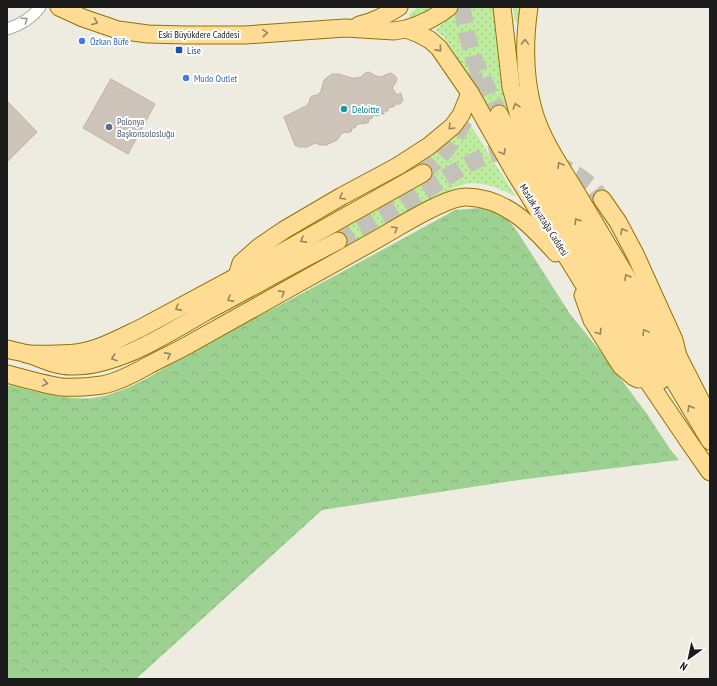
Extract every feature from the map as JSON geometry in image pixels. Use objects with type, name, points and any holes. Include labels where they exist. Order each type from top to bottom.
[{"type":"main road","name":"Eski Büyükdere Caddesi","points":[[59,7],[88,20],[118,30],[148,34],[245,35],[345,28]]},
{"type":"main road","points":[[406,29],[429,21],[449,7]]},
{"type":"main road","points":[[502,7],[511,87],[520,120],[528,138],[660,368],[710,419]]},
{"type":"main road","points":[[529,7],[525,57],[533,109],[539,127],[568,179],[668,344],[660,368]]},
{"type":"main road","points":[[345,28],[366,24],[395,10]]},
{"type":"main road","name":"Maslak Ayazağa Caddesi","points":[[345,28],[394,31],[406,29],[430,40],[439,48],[470,93],[515,173],[583,283],[660,368],[689,442],[710,471]]},
{"type":"main road","points":[[237,276],[241,263],[259,247],[284,230],[398,166],[438,138],[453,126],[461,115],[470,93]]},
{"type":"main road","points":[[499,114],[513,140],[632,333],[660,368],[710,441]]},
{"type":"main road","points":[[26,354],[50,355],[76,353],[98,348],[116,340],[286,250],[423,173]]},
{"type":"main road","points":[[7,374],[62,387],[104,385],[116,381],[135,373],[229,322],[432,208],[450,200],[466,197],[496,202],[522,218],[583,283]]},
{"type":"main road","points":[[602,199],[618,222],[635,254],[674,340],[660,368]]},
{"type":"main road","points":[[7,349],[70,366],[95,364],[119,357],[156,340],[298,261],[338,241]]},
{"type":"street","points":[[7,29],[22,23],[40,7]]},
{"type":"green space","points":[[418,7],[437,7],[419,17],[410,18],[409,14]]},
{"type":"green space","points":[[462,7],[495,7],[507,106],[491,112],[444,37],[435,30]]},
{"type":"green space","points":[[513,7],[522,7],[519,22],[515,21]]},
{"type":"green space","points":[[468,121],[516,197],[489,185],[471,183],[458,186],[343,248],[333,231],[426,175],[417,162],[448,141]]},
{"type":"green space","points":[[479,208],[495,212],[509,221],[517,231],[570,314],[600,351],[679,460],[511,481],[322,510],[136,679],[7,679],[7,385],[61,397],[83,399],[112,394],[130,387],[215,339],[455,210]]},
{"type":"building","name":"Deloitte","points":[[369,72],[380,77],[391,73],[397,78],[392,88],[397,95],[401,93],[403,101],[400,101],[401,104],[394,104],[395,106],[388,108],[388,111],[384,111],[384,114],[381,113],[376,116],[374,115],[371,119],[368,119],[369,122],[356,125],[356,127],[351,129],[352,131],[342,133],[337,140],[326,145],[315,143],[307,147],[299,147],[295,145],[284,117],[306,106],[312,96],[318,95],[321,91],[324,80],[332,74],[356,78]]},
{"type":"building","points":[[111,79],[155,104],[128,154],[83,128]]},
{"type":"building","points":[[7,101],[37,132],[7,162]]},
{"type":"tunnel","points":[[462,7],[467,35],[474,59],[499,114]]},
{"type":"tunnel","points":[[423,173],[437,160],[454,139],[471,105],[474,90],[474,59]]},
{"type":"tunnel","points":[[338,241],[480,158],[493,153],[517,151]]},
{"type":"tunnel","points":[[554,162],[576,174],[593,187],[602,199]]},
{"type":"place","name":"Özkan Büfe","points":[[82,41]]},
{"type":"place","name":"Lise","points":[[179,50]]},
{"type":"place","name":"Mudo Outlet","points":[[186,78]]},
{"type":"place","name":"Deloitte","points":[[344,109]]},
{"type":"place","name":"Polonya Başkonsolosluğu","points":[[109,127]]}]
